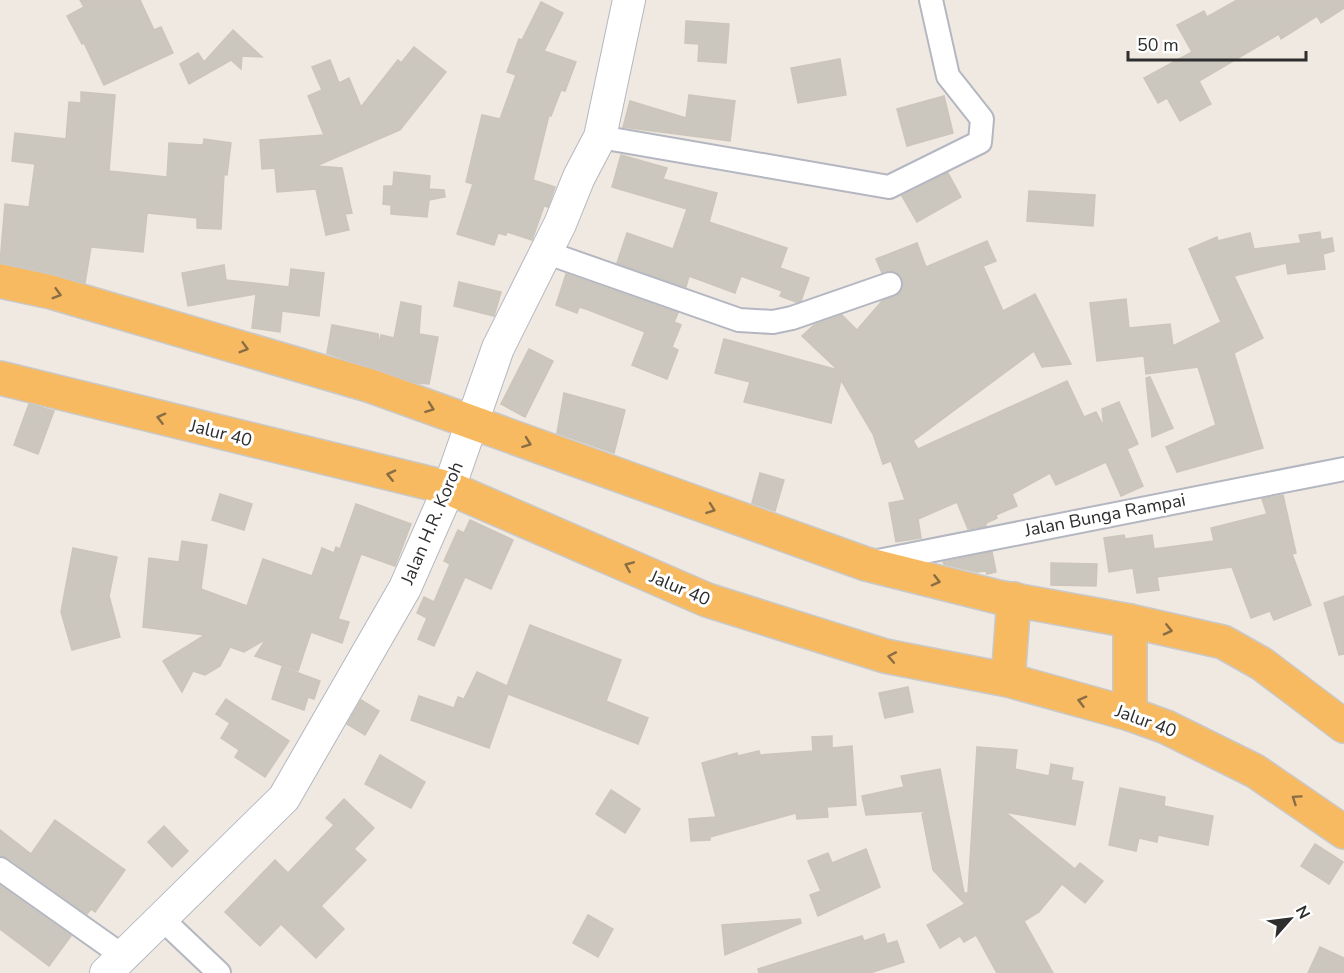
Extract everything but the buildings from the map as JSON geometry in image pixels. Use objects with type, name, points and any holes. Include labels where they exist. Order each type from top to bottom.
[{"type":"highway","points":[[0,281],[51,292],[371,386],[866,564],[1014,599],[1130,621],[1223,642],[1262,664],[1344,726]]},
{"type":"highway","name":"Jalur 40","points":[[0,378],[448,488],[707,600],[885,656],[1008,680],[1130,714],[1166,727],[1255,771],[1344,832]]},
{"type":"highway","points":[[1008,680],[1014,599]]},
{"type":"highway","points":[[1130,621],[1130,714]]},
{"type":"main road","name":"Jalan H.R. Koroh","points":[[114,965],[160,917],[284,798],[405,588],[448,488],[498,348],[600,137],[629,0]]},
{"type":"street","points":[[600,137],[889,187],[980,142],[982,119],[948,76],[931,0]]},
{"type":"street","points":[[544,252],[739,320],[773,321],[792,318],[890,284]]},
{"type":"street","name":"Jalan Bunga Rampai","points":[[866,564],[988,537],[1344,469]]},
{"type":"street","points":[[0,869],[114,965]]},
{"type":"street","points":[[160,917],[219,973]]}]
